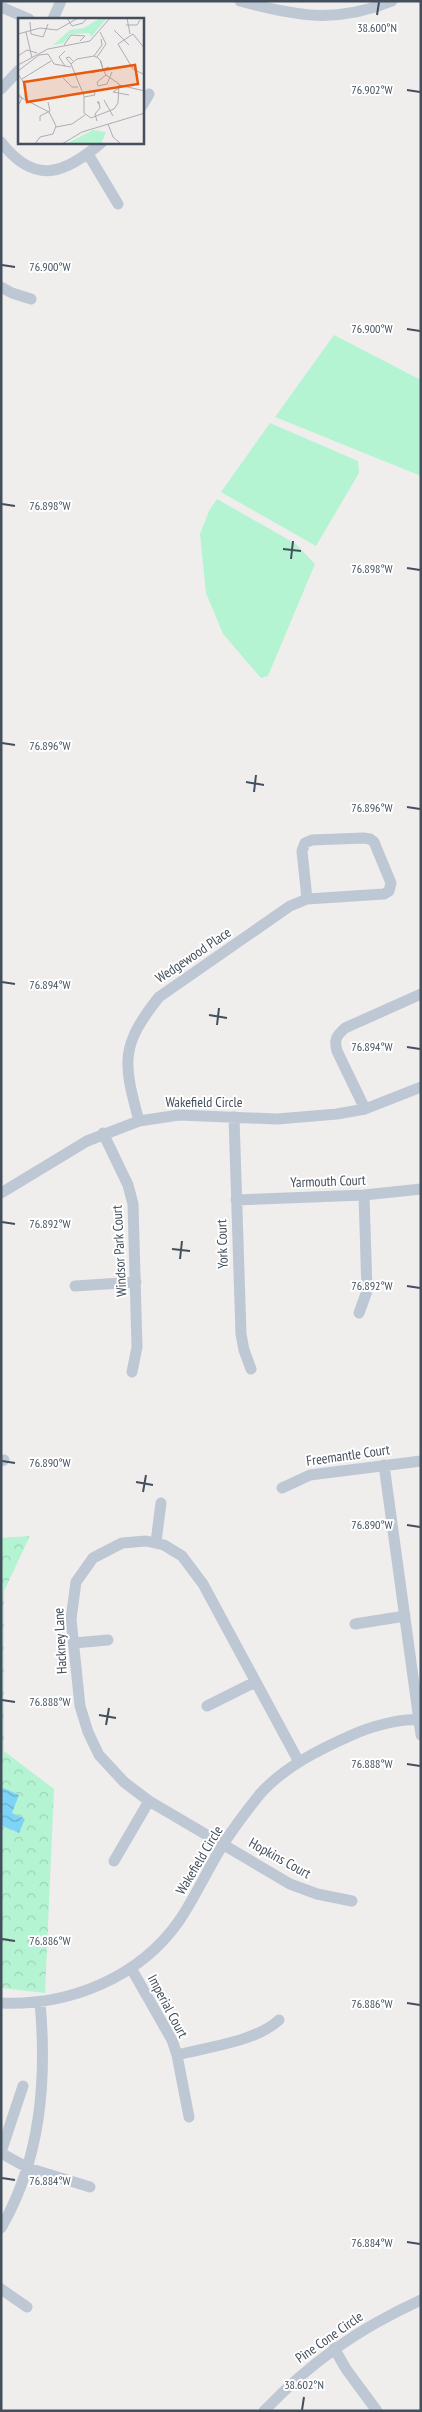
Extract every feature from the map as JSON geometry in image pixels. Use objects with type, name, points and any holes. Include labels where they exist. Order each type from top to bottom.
[{"type":"street","points":[[54,18],[62,1]]},
{"type":"street","points":[[240,1],[298,16],[315,17],[352,13],[387,2]]},
{"type":"street","points":[[1,7],[27,18]]},
{"type":"street","points":[[1,89],[18,71]]},
{"type":"street","points":[[144,103],[149,94]]},
{"type":"street","points":[[1,142],[17,160],[34,169],[43,171],[60,170],[72,165],[100,144]]},
{"type":"street","points":[[88,154],[118,204]]},
{"type":"street","points":[[1,287],[31,299]]},
{"type":"street","name":"Wedgewood Place","points":[[139,1121],[130,1088],[126,1062],[137,1028],[145,1014],[159,997],[290,906],[307,899],[387,893],[391,883],[374,842],[363,838],[312,840],[305,844],[302,851],[305,896],[307,899]]},
{"type":"street","points":[[365,1110],[337,1051],[334,1043],[336,1037],[345,1028],[421,994]]},
{"type":"street","name":"Wakefield Circle","points":[[1,1193],[104,1133],[139,1121],[179,1115],[309,1118],[365,1110],[421,1087]]},
{"type":"street","name":"York Court","points":[[234,1117],[241,1334],[244,1350],[251,1369]]},
{"type":"street","name":"Windsor Park Court","points":[[104,1133],[130,1193],[134,1221],[137,1347],[132,1372]]},
{"type":"street","name":"Yarmouth Court","points":[[236,1200],[364,1195],[421,1189]]},
{"type":"street","points":[[359,1313],[366,1300],[368,1278],[364,1195]]},
{"type":"street","points":[[75,1286],[136,1282]]},
{"type":"street","name":"Freemantle Court","points":[[282,1488],[310,1475],[421,1460]]},
{"type":"street","points":[[384,1465],[421,1735]]},
{"type":"street","points":[[156,1542],[161,1503]]},
{"type":"street","name":"Hackney Lane","points":[[224,1843],[149,1801],[112,1770],[93,1744],[80,1706],[71,1619],[76,1582],[87,1564],[101,1552],[122,1543],[135,1541],[156,1542],[173,1549],[193,1568],[299,1762]]},
{"type":"street","points":[[355,1624],[404,1616]]},
{"type":"street","points":[[74,1643],[108,1640]]},
{"type":"street","points":[[207,1706],[255,1682]]},
{"type":"street","name":"Wakefield Circle","points":[[1,2002],[40,2002],[82,1992],[131,1968],[154,1950],[175,1926],[224,1843],[262,1793],[299,1762],[371,1726],[420,1719]]},
{"type":"street","points":[[114,1861],[149,1801]]},
{"type":"street","name":"Hopkins Court","points":[[224,1843],[290,1884],[317,1894],[352,1901]]},
{"type":"street","name":"Imperial Court","points":[[131,1968],[166,2027],[177,2056],[189,2117]]},
{"type":"street","points":[[1,2228],[28,2168],[37,2125],[42,2085],[43,2039],[40,2002]]},
{"type":"street","points":[[177,2056],[248,2037],[265,2030],[279,2020]]},
{"type":"street","points":[[23,2086],[1,2153],[28,2168],[90,2187]]},
{"type":"street","points":[[1,2289],[27,2307]]},
{"type":"street","name":"Pine Cone Circle","points":[[264,2411],[308,2367],[334,2348],[378,2321],[421,2300]]},
{"type":"street","points":[[334,2348],[346,2369],[377,2411]]},
{"type":"green space","points":[[334,335],[421,380],[421,476],[275,417]]},
{"type":"green space","points":[[270,423],[358,461],[359,473],[316,546],[221,492]]},
{"type":"green space","points":[[217,499],[296,544],[315,564],[268,676],[261,678],[223,634],[206,593],[200,534],[209,511]]},
{"type":"green space","points":[[30,1536],[4,1591],[4,1751],[54,1789],[45,1993],[1,1988],[1,1538]]},
{"type":"water","points":[[1,1787],[19,1795],[12,1813],[25,1819],[19,1833],[1,1825]]}]
